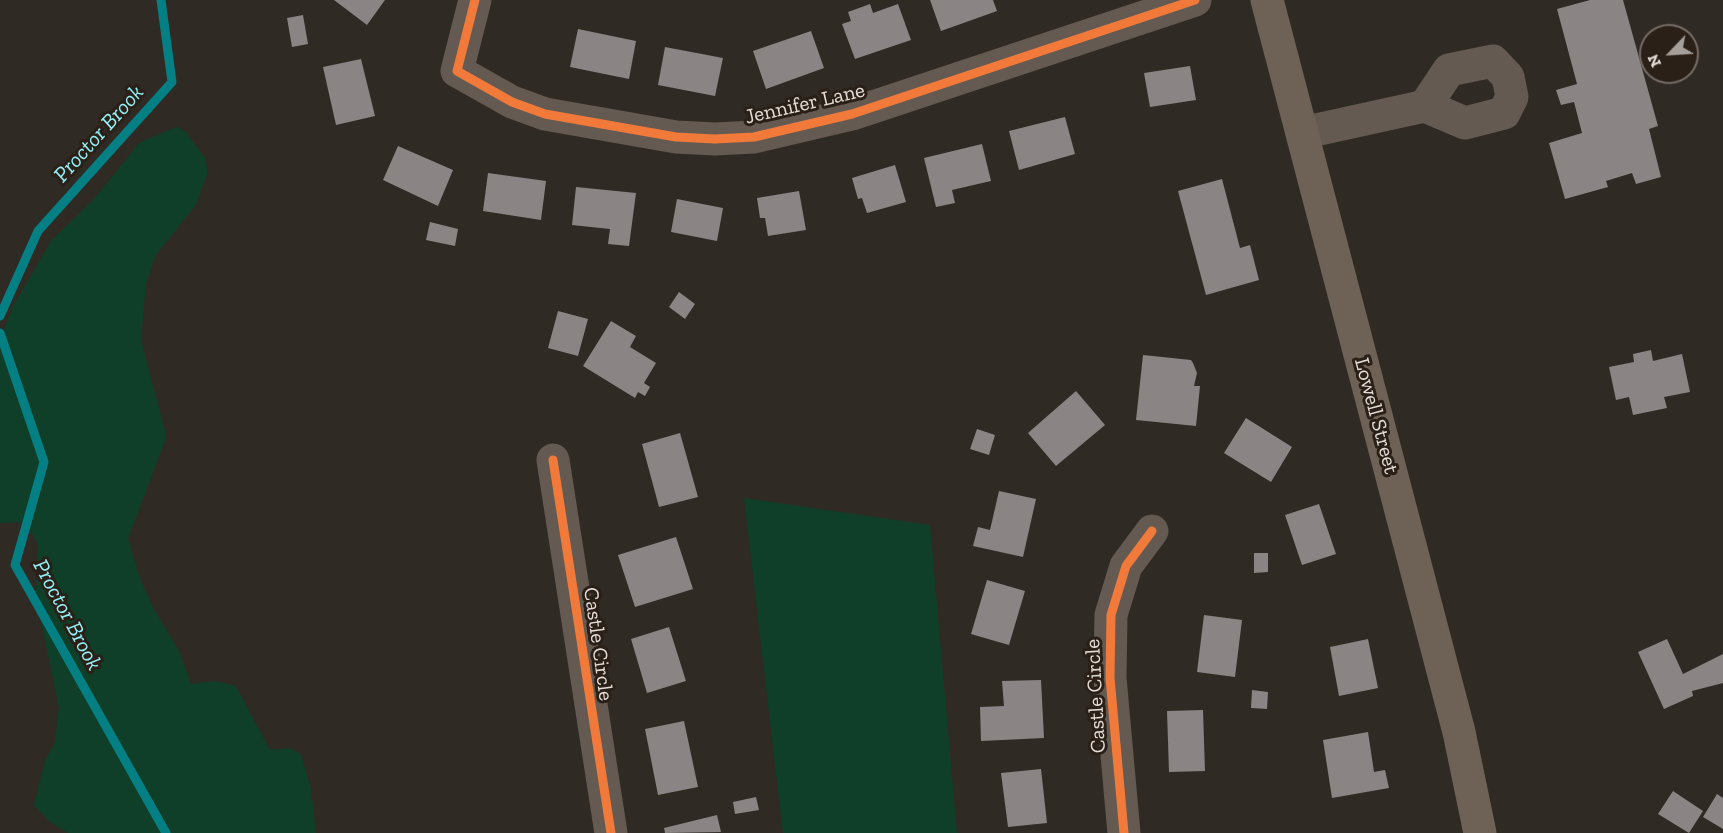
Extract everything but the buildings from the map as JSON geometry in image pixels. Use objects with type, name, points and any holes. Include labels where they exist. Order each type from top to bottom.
[{"type":"main road","name":"Lowell Street","points":[[1267,0],[1459,732],[1480,833]]},
{"type":"street","name":"Jennifer Lane","points":[[476,0],[457,71],[512,102],[545,114],[676,136],[715,138],[754,137],[852,114],[1195,0]]},
{"type":"street","points":[[1302,133],[1425,106]]},
{"type":"street","name":"Castle Circle","points":[[553,460],[611,833]]},
{"type":"street","name":"Castle Circle","points":[[1124,833],[1110,678],[1111,615],[1126,566],[1152,531]]},
{"type":"green space","points":[[177,127],[186,132],[205,158],[208,172],[196,205],[156,255],[146,284],[141,340],[165,430],[165,441],[128,539],[141,581],[154,609],[179,651],[191,684],[214,681],[236,686],[270,750],[291,748],[301,755],[311,789],[316,833],[68,833],[49,821],[34,805],[45,761],[55,742],[59,707],[36,598],[38,545],[26,522],[0,523],[0,340],[13,306],[51,241],[94,199],[140,142]]},
{"type":"green space","points":[[744,498],[930,525],[957,833],[783,833]]},
{"type":"waterway","name":"Proctor Brook","points":[[0,316],[38,231],[172,82],[161,0]]},
{"type":"waterway","name":"Proctor Brook","points":[[0,333],[44,462],[15,565],[166,833]]},
{"type":"cycle path","points":[[475,0],[457,71],[512,102],[545,114],[676,137],[715,139],[754,137],[852,114],[1195,0]]},
{"type":"cycle path","points":[[553,460],[611,833]]},
{"type":"cycle path","points":[[1124,833],[1110,678],[1111,615],[1126,566],[1152,531]]}]
